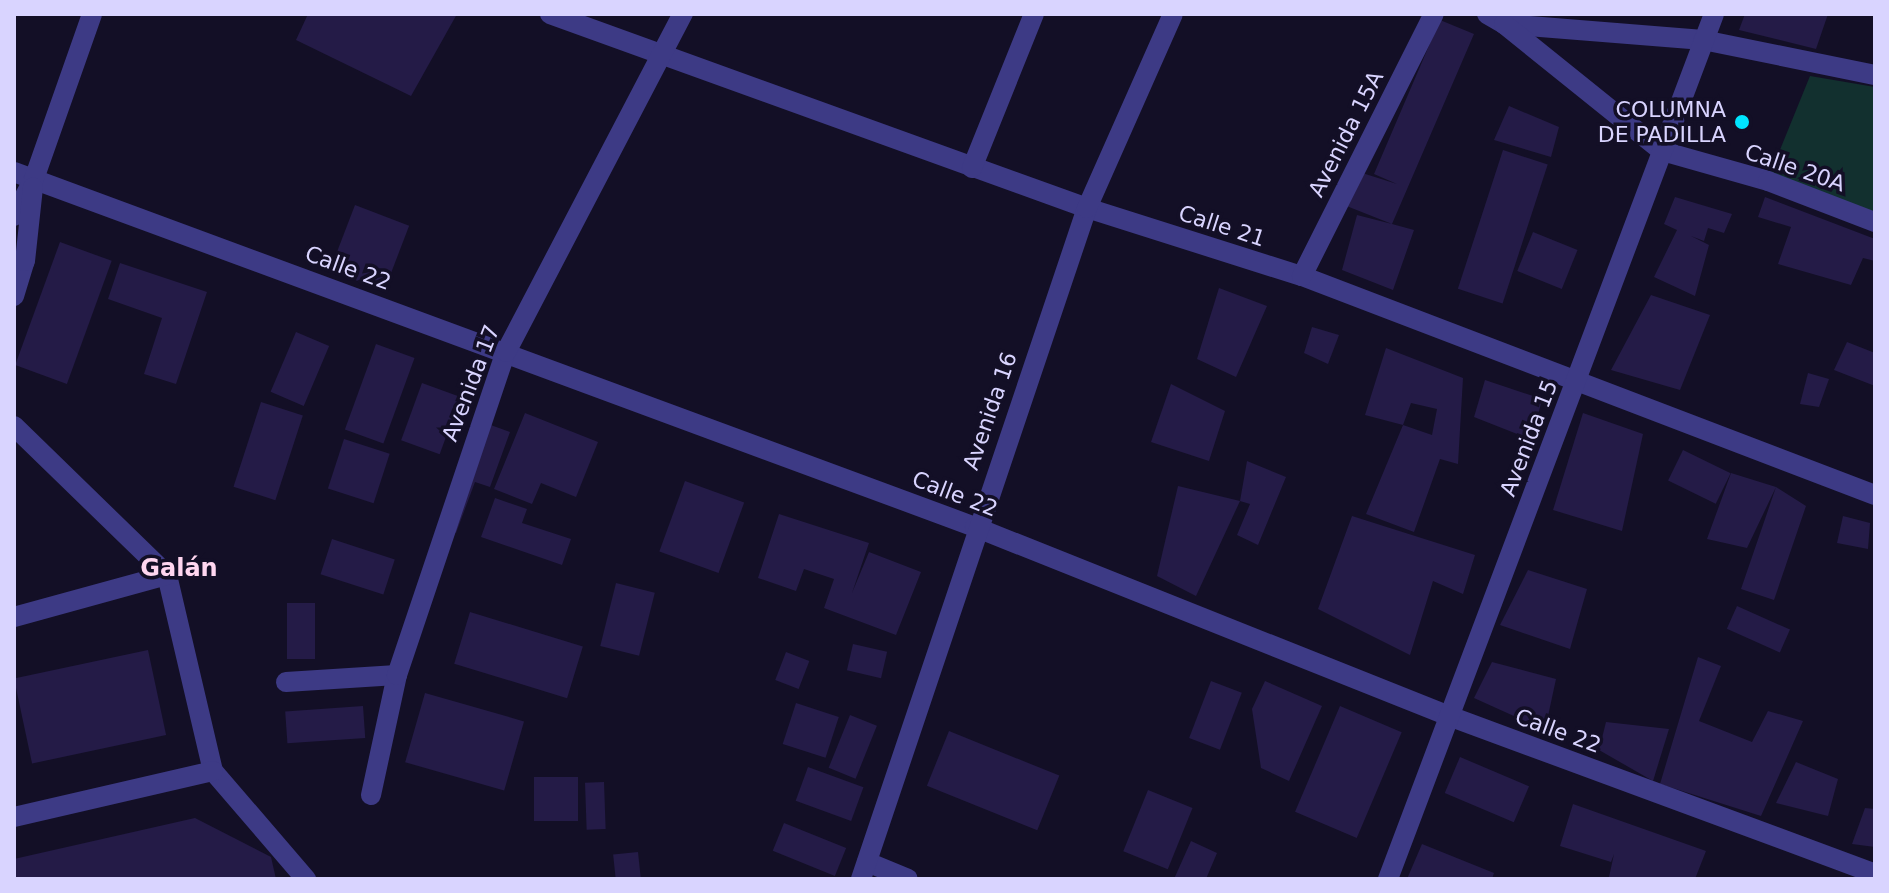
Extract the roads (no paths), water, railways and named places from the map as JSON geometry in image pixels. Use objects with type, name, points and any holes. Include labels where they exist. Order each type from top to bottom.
[{"type":"street","points":[[14,216],[24,176],[92,14]]},
{"type":"street","name":"Calle 21","points":[[550,14],[972,168],[1302,276],[1575,385],[1875,495]]},
{"type":"street","name":"Avenida 17","points":[[371,795],[397,675],[506,352],[658,54],[683,14]]},
{"type":"street","points":[[972,168],[1034,14]]},
{"type":"street","name":"Avenida 16","points":[[864,870],[975,527],[1087,208],[1173,14]]},
{"type":"street","name":"Avenida 15A","points":[[1302,276],[1434,14]]},
{"type":"street","name":"Avenida 15","points":[[1388,879],[1714,14]]},
{"type":"street","points":[[1496,19],[1703,40],[1875,75]]},
{"type":"street","name":"Calle 20A","points":[[1496,19],[1662,151],[1768,181],[1875,222]]},
{"type":"street","points":[[14,296],[28,246],[24,176]]},
{"type":"street","name":"Calle 22","points":[[24,176],[975,527],[1449,716],[1875,874]]},
{"type":"street","points":[[14,426],[167,575],[213,771],[306,879]]},
{"type":"street","points":[[14,617],[167,575]]},
{"type":"street","points":[[286,682],[397,675]]},
{"type":"street","points":[[14,817],[213,771]]},
{"type":"street","points":[[864,870],[908,879]]},
{"type":"place","name":"COLUMNA DE PADILLA","points":[[1742,122]]},
{"type":"district","name":"Galán","points":[[179,569]]}]
